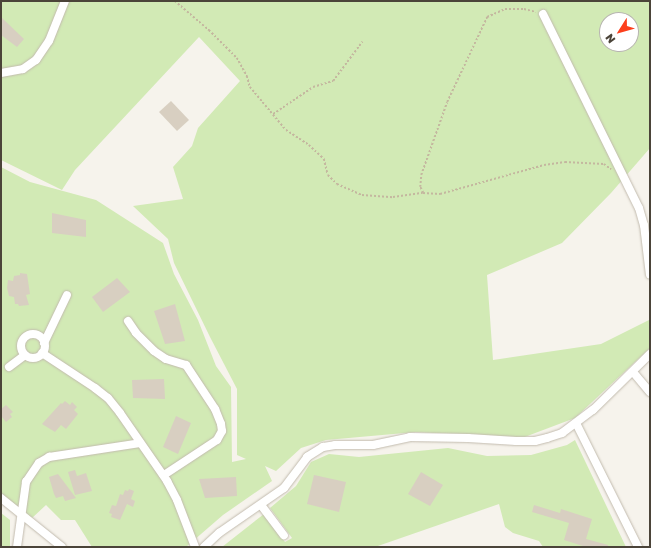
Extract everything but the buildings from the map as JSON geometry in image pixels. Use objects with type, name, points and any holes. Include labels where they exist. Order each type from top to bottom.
[{"type":"street","points":[[1,73],[23,69],[36,60],[49,41],[65,1]]},
{"type":"street","points":[[543,14],[639,208],[644,226],[650,275]]},
{"type":"street","points":[[44,343],[37,335],[27,336],[21,345],[25,354],[34,358],[42,353],[44,343],[68,295]]},
{"type":"street","points":[[128,321],[136,333],[154,351],[166,359],[186,365],[215,409],[222,424],[222,431],[218,440],[164,475]]},
{"type":"street","points":[[42,353],[108,398],[120,413],[140,443],[152,456],[164,475],[177,500],[195,547]]},
{"type":"street","points":[[9,367],[25,354]]},
{"type":"street","points":[[204,547],[219,533],[284,488],[307,457],[323,447],[335,444],[373,445],[410,438],[535,441],[562,432],[576,423],[593,410],[650,354]]},
{"type":"street","points":[[633,372],[650,392]]},
{"type":"street","points":[[576,423],[638,547]]},
{"type":"street","points":[[17,547],[23,516],[26,482],[39,463],[50,457],[140,443]]},
{"type":"street","points":[[1,498],[62,547]]},
{"type":"street","points":[[261,505],[284,535]]},
{"type":"path","points":[[175,1],[209,30],[237,58],[247,76],[250,87],[286,130],[309,145],[324,160],[328,175],[337,184],[362,195],[393,197],[423,193],[440,194],[544,165],[565,162],[604,164],[615,173]]},
{"type":"path","points":[[423,193],[420,187],[421,175],[447,102],[488,17],[505,9],[524,9],[543,14]]},
{"type":"path","points":[[273,114],[313,87],[333,81],[362,42]]},
{"type":"green space","points":[[1,1],[650,1],[650,148],[611,193],[562,243],[487,275],[493,360],[601,344],[649,320],[650,348],[575,418],[522,438],[416,432],[326,440],[301,448],[276,471],[265,466],[272,481],[223,515],[186,547],[92,547],[75,520],[61,520],[46,505],[31,519],[1,495],[1,167],[30,182],[96,200],[163,243],[174,274],[198,320],[216,366],[231,387],[232,462],[246,459],[237,455],[237,389],[174,263],[168,239],[133,206],[183,199],[173,167],[192,146],[198,128],[240,81],[199,37],[75,170],[62,190],[1,160]]},
{"type":"green space","points":[[575,440],[626,547],[543,547],[539,541],[513,533],[505,527],[499,504],[375,547],[222,547],[264,514],[285,542],[292,538],[270,508],[296,486],[311,462],[329,454],[359,457],[448,448],[487,456],[531,455],[567,445]]},
{"type":"green space","points":[[1,513],[10,520],[10,547],[1,547]]}]
